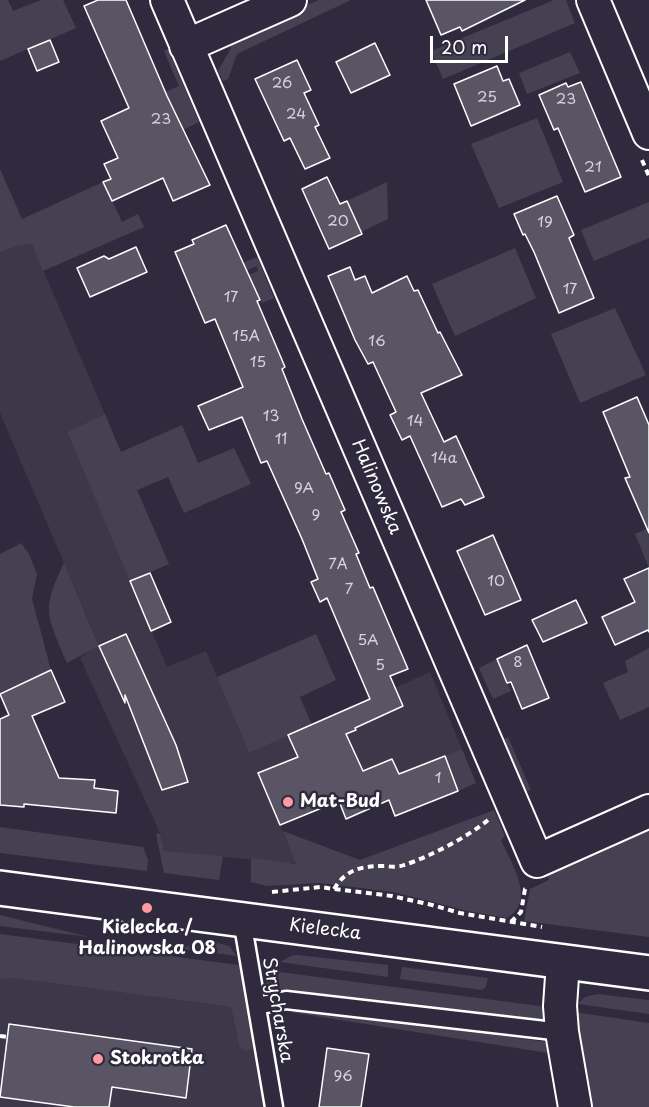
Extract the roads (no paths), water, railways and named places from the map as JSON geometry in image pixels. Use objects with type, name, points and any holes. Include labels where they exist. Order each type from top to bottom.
[{"type":"main road","name":"Kielecka","points":[[0,888],[649,973]]},
{"type":"street","name":"Halinowska","points":[[167,0],[537,861],[649,811]]},
{"type":"street","points":[[186,46],[290,0]]},
{"type":"street","points":[[593,0],[649,133]]},
{"type":"street","points":[[563,962],[562,1032],[575,1107]]},
{"type":"lane","name":"Strycharska","points":[[242,920],[274,1107]]},
{"type":"lane","points":[[257,1006],[286,1000],[562,1032]]},
{"type":"place","name":"Mat-Bud","points":[[288,802]]},
{"type":"place","name":"Kielecka / Halinowska 08","points":[[147,908]]},
{"type":"place","name":"Stokrotka","points":[[98,1059]]}]
